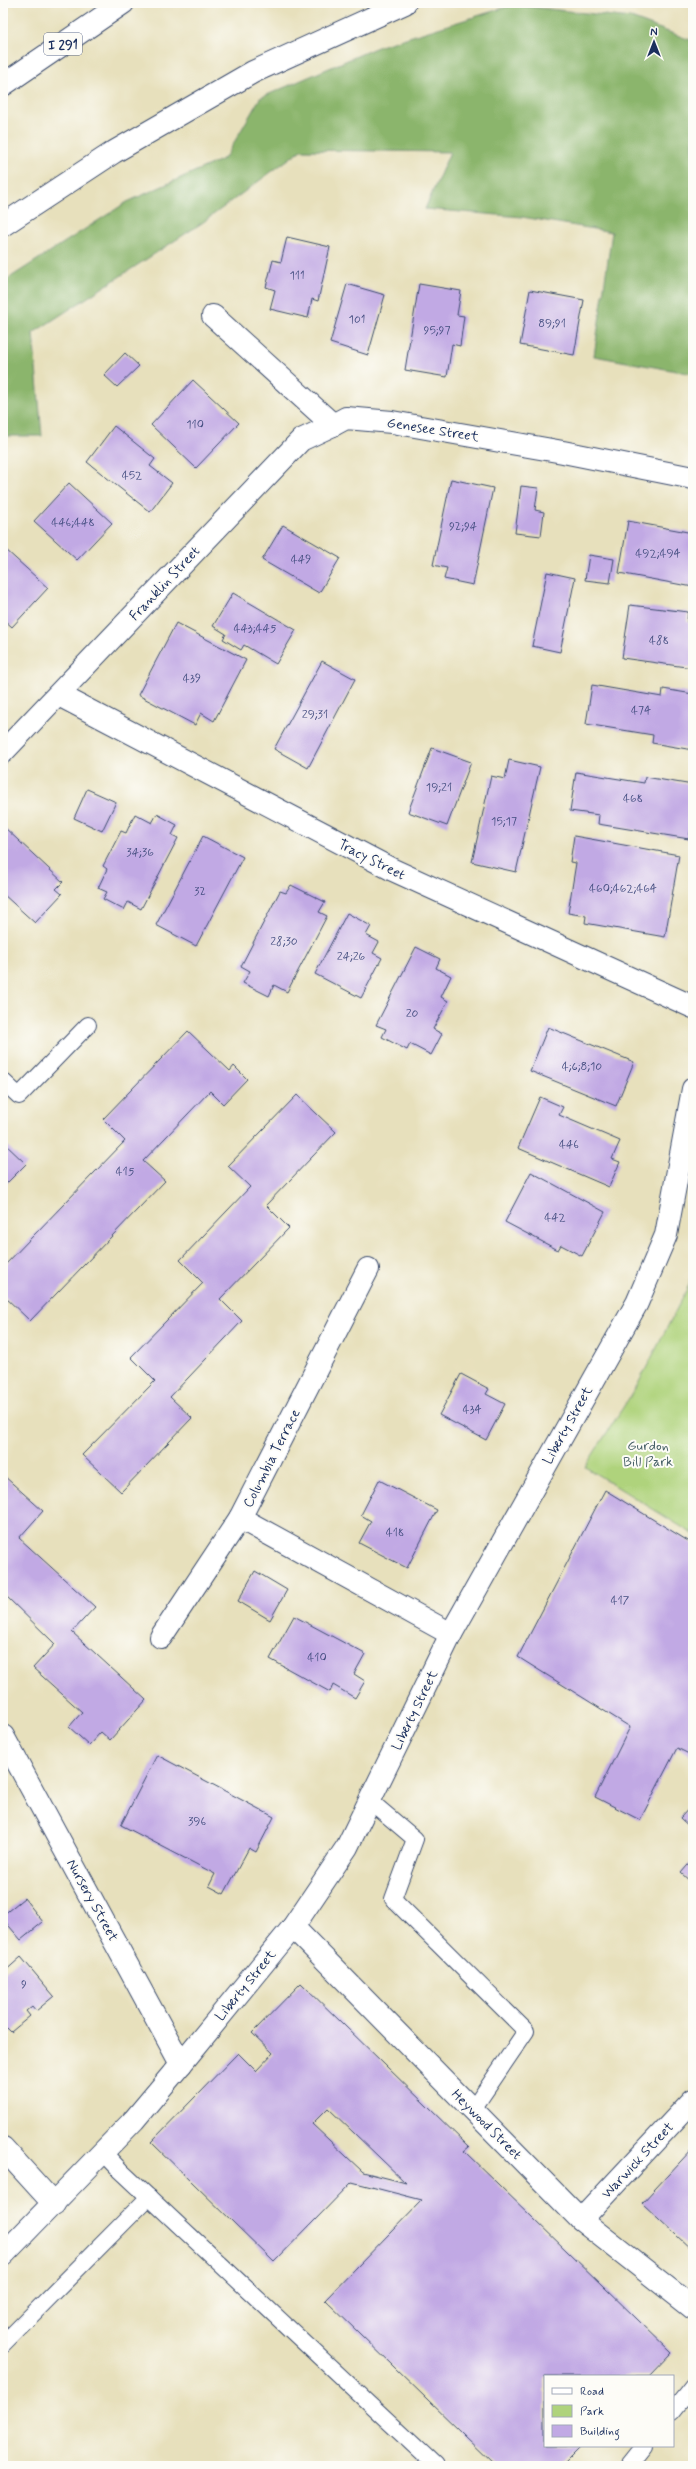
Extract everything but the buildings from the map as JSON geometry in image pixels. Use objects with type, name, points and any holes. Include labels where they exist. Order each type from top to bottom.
[{"type":"main road","name":"I 291","points":[[3,85],[123,3]]},
{"type":"main road","points":[[3,224],[114,152],[253,72],[405,3]]},
{"type":"main road","points":[[213,316],[334,425]]},
{"type":"main road","name":"Genesee Street","points":[[334,425],[346,418],[392,422],[563,452],[693,478]]},
{"type":"main road","name":"Franklin Street","points":[[3,752],[301,440],[334,425]]},
{"type":"main road","name":"Tracy Street","points":[[59,695],[393,870],[693,1007]]},
{"type":"main road","name":"Liberty Street","points":[[3,2255],[104,2152],[182,2064],[293,1927],[347,1847],[451,1634],[643,1290],[666,1235],[693,1089]]},
{"type":"main road","name":"Columbia Terrace","points":[[368,1269],[240,1518],[451,1634]]},
{"type":"main road","points":[[161,1637],[240,1518]]},
{"type":"main road","name":"Nursery Street","points":[[3,1736],[182,2064]]},
{"type":"main road","name":"Heywood Street","points":[[293,1927],[581,2220],[693,2308]]},
{"type":"main road","name":"Warwick Street","points":[[581,2220],[693,2100]]},
{"type":"main road","points":[[3,2148],[54,2204]]},
{"type":"lane","points":[[3,1081],[18,1096],[88,1025]]},
{"type":"lane","points":[[369,1800],[415,1839],[393,1899],[526,2031],[473,2109]]},
{"type":"lane","points":[[104,2152],[436,2466]]},
{"type":"lane","points":[[3,2344],[150,2197]]},
{"type":"lane","points":[[674,2410],[693,2386]]},
{"type":"lane","points":[[629,2466],[644,2447]]},
{"type":"green space","points":[[513,5],[631,18],[693,41],[693,374],[594,356],[612,232],[522,217],[425,209],[450,152],[301,150],[202,223],[33,333],[42,436],[3,436],[3,282],[127,202],[225,158],[260,98],[380,46]]},
{"type":"green space","name":"Gurdon Bill Park","points":[[693,1266],[693,1534],[585,1467],[638,1384],[689,1285]]}]
